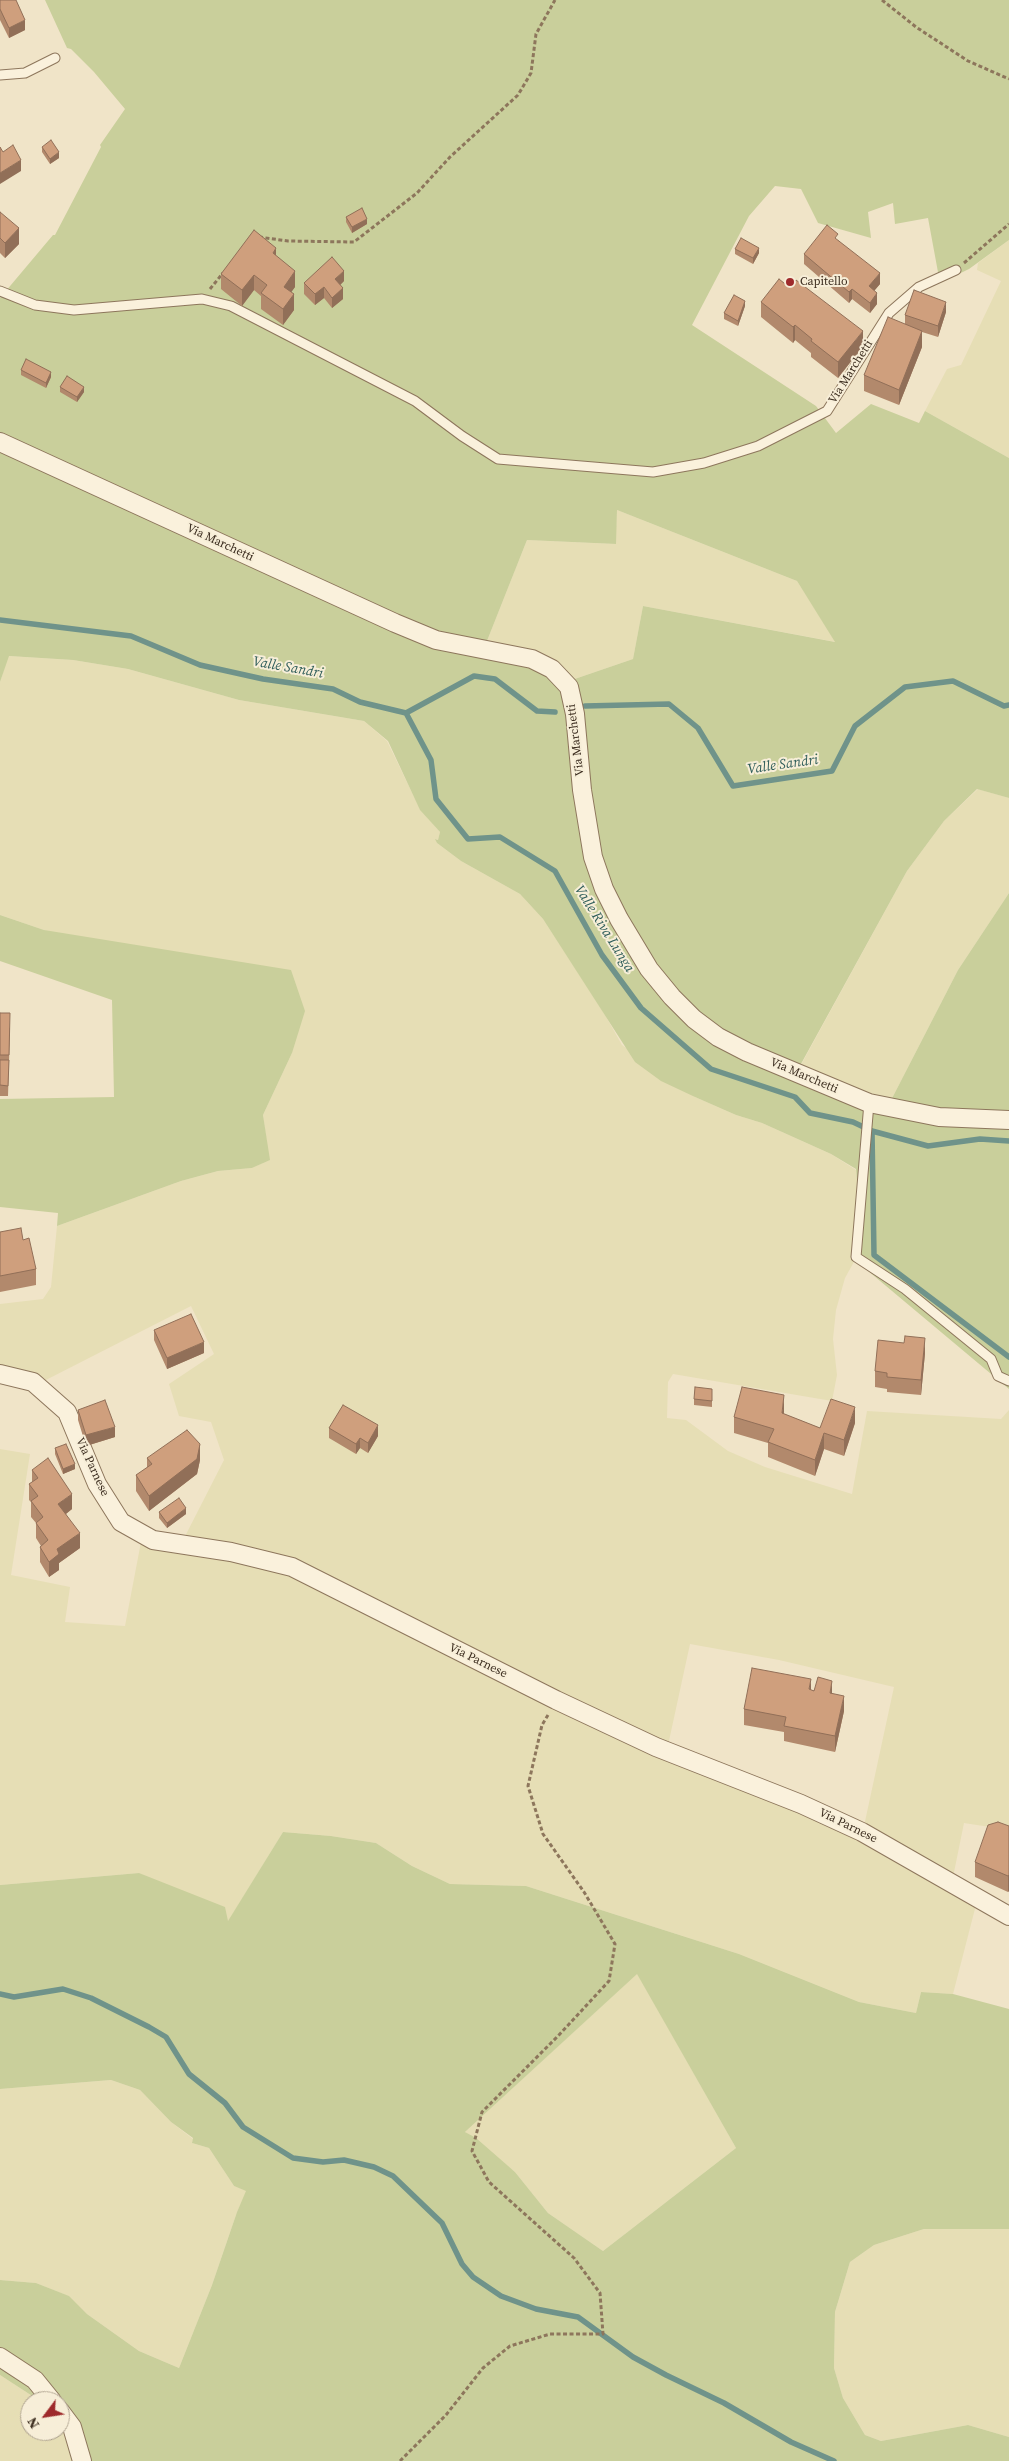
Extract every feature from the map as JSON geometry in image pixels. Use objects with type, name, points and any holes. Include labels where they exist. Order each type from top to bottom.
[{"type":"street","name":"Via Marchetti","points":[[0,442],[436,640],[532,659],[552,669],[569,687],[575,714],[582,790],[593,857],[604,889],[650,969],[672,997],[694,1019],[718,1036],[747,1052],[868,1112],[1009,1120]]},
{"type":"street","name":"Via Parnese","points":[[0,1374],[33,1382],[67,1412],[97,1484],[121,1522],[154,1540],[231,1552],[292,1567],[556,1700],[656,1747],[801,1804],[862,1832],[1009,1916]]},
{"type":"street","points":[[0,2357],[35,2380],[44,2391]]},
{"type":"street","points":[[70,2424],[82,2461]]},
{"type":"lane","points":[[0,75],[25,73],[55,58]]},
{"type":"lane","name":"Via Marchetti","points":[[0,291],[35,305],[74,310],[202,299],[231,306],[415,401],[462,436],[498,459],[653,472],[704,464],[758,446],[827,411],[889,313],[919,287],[956,270]]},
{"type":"lane","points":[[868,1112],[856,1257],[905,1289],[991,1359],[998,1376],[1009,1381]]},
{"type":"path","points":[[253,242],[260,237],[288,241],[354,242],[417,193],[450,157],[518,95],[531,73],[536,34],[555,0]]},
{"type":"path","points":[[882,0],[916,27],[968,61],[1009,79]]},
{"type":"path","points":[[956,270],[1009,224]]},
{"type":"path","points":[[202,299],[224,271]]},
{"type":"path","points":[[400,2461],[446,2415],[483,2368],[510,2346],[550,2334],[603,2334],[600,2293],[574,2258],[489,2182],[472,2150],[482,2112],[608,1981],[610,1972],[615,1944],[584,1892],[543,1834],[528,1786],[542,1725],[556,1700]]},
{"type":"shaded area","points":[[1009,240],[1009,458],[925,411],[947,369],[961,365],[1001,281],[977,270],[978,263]]},
{"type":"shaded area","points":[[617,510],[797,581],[836,642],[643,606],[633,659],[563,683],[483,651],[527,540],[615,544]]},
{"type":"shaded area","points":[[8,656],[73,660],[128,669],[239,700],[364,721],[387,741],[420,809],[440,832],[438,840],[436,839],[437,843],[461,861],[520,894],[543,919],[600,1006],[622,1045],[695,1097],[736,1115],[762,1123],[831,1154],[856,1170],[858,1194],[855,1260],[845,1278],[836,1310],[833,1339],[837,1375],[832,1401],[673,1374],[668,1382],[667,1418],[686,1420],[728,1451],[765,1467],[852,1494],[867,1411],[1001,1419],[1009,1410],[1009,1830],[964,1823],[951,1887],[977,1901],[953,1994],[921,1992],[916,2013],[859,2002],[739,1954],[526,1886],[450,1884],[412,1866],[376,1843],[331,1836],[283,1832],[228,1922],[139,1873],[0,1885],[0,1449],[30,1454],[11,1575],[70,1587],[65,1622],[125,1626],[141,1542],[177,1552],[224,1460],[211,1422],[179,1416],[169,1384],[214,1354],[191,1306],[38,1384],[0,1376],[0,1304],[43,1299],[51,1287],[57,1226],[181,1181],[218,1171],[252,1168],[269,1160],[263,1115],[292,1053],[44,930],[0,915],[0,682]],"holes":[[[690,1644],[779,1660],[894,1687],[861,1840],[667,1750]]]},
{"type":"shaded area","points":[[978,789],[1009,798],[1009,893],[958,970],[887,1108],[796,1074],[907,871],[944,821]]},
{"type":"shaded area","points":[[637,1973],[736,2148],[603,2251],[548,2213],[515,2172],[465,2132]]},
{"type":"shaded area","points":[[111,2080],[140,2090],[171,2122],[193,2139],[192,2143],[209,2148],[234,2186],[247,2191],[237,2212],[212,2285],[179,2368],[139,2351],[87,2314],[68,2296],[36,2283],[0,2280],[0,2089]]},
{"type":"shaded area","points":[[924,2229],[1009,2229],[1009,2437],[968,2425],[881,2441],[865,2435],[843,2398],[834,2368],[835,2312],[850,2262],[874,2245]]},
{"type":"shaded area","points":[[0,2375],[25,2391],[20,2391],[20,2441],[67,2441],[76,2461],[0,2461]]},
{"type":"green space","points":[[45,0],[1009,0],[1009,240],[969,269],[940,283],[928,218],[895,224],[893,203],[868,212],[871,238],[818,223],[801,189],[775,186],[749,216],[692,325],[816,406],[836,433],[871,404],[919,423],[925,411],[1009,458],[1009,798],[977,789],[944,821],[907,871],[796,1073],[887,1108],[958,970],[1009,893],[1009,1389],[855,1260],[858,1194],[856,1169],[831,1154],[762,1123],[736,1115],[661,1081],[635,1062],[543,919],[520,894],[461,861],[437,843],[435,839],[438,840],[440,832],[420,810],[388,741],[364,721],[239,700],[128,669],[73,660],[9,656],[0,682],[0,298],[53,235],[55,235],[101,147],[100,145],[125,109],[94,72],[71,49],[67,48]],"holes":[[[617,510],[797,581],[835,642],[643,606],[633,659],[563,683],[549,671],[483,651],[527,540],[616,544]]]},
{"type":"green space","points":[[0,915],[44,930],[291,970],[305,1011],[292,1053],[263,1115],[270,1160],[252,1168],[218,1171],[181,1181],[57,1226],[58,1213],[0,1207],[0,1099],[114,1097],[112,1000],[0,961]]},
{"type":"green space","points":[[283,1832],[331,1836],[376,1843],[412,1866],[450,1884],[526,1886],[739,1954],[859,2002],[916,2013],[921,1992],[953,1994],[1009,2009],[1009,2229],[924,2229],[874,2245],[850,2262],[835,2312],[834,2368],[843,2398],[865,2435],[881,2441],[968,2425],[1009,2437],[1009,2461],[76,2461],[68,2441],[70,2441],[70,2391],[25,2391],[0,2375],[0,2280],[36,2283],[69,2296],[87,2314],[139,2351],[179,2368],[246,2191],[234,2186],[209,2148],[192,2143],[193,2138],[171,2122],[140,2090],[111,2080],[0,2089],[0,1885],[139,1873],[225,1907],[228,1921]],"holes":[[[637,1974],[736,2148],[603,2251],[548,2213],[515,2172],[476,2138],[465,2132]]]},
{"type":"building","points":[[0,0],[16,0],[25,20],[9,28],[0,9]]},
{"type":"building","points":[[51,140],[59,152],[50,159],[42,147]]},
{"type":"building","points":[[13,145],[21,160],[0,173],[0,147],[3,152]]},
{"type":"building","points":[[362,208],[367,219],[352,227],[346,217]]},
{"type":"building","points":[[0,212],[19,228],[5,243],[0,238]]},
{"type":"building","points":[[827,225],[838,234],[835,238],[880,273],[869,286],[877,293],[870,303],[852,289],[849,292],[804,254]]},
{"type":"building","points":[[254,230],[276,248],[273,253],[295,271],[284,287],[294,294],[283,309],[261,293],[267,285],[254,275],[242,290],[221,274]]},
{"type":"building","points":[[741,238],[759,248],[753,258],[735,249]]},
{"type":"building","points":[[332,257],[344,271],[335,279],[343,288],[332,298],[324,287],[315,294],[304,283]]},
{"type":"building","points":[[779,279],[790,288],[796,280],[863,331],[838,362],[811,341],[812,339],[795,325],[793,327],[761,302]]},
{"type":"building","points":[[914,290],[946,302],[938,326],[905,315]]},
{"type":"building","points":[[734,295],[745,301],[738,321],[724,313]]},
{"type":"building","points":[[888,317],[922,331],[899,390],[864,375]]},
{"type":"building","points":[[26,359],[51,372],[46,383],[21,370]]},
{"type":"building","points":[[67,376],[84,387],[77,397],[60,387]]},
{"type":"building","points":[[0,1013],[10,1013],[9,1055],[0,1055]]},
{"type":"building","points":[[0,1060],[9,1060],[8,1086],[0,1085]]},
{"type":"building","points":[[21,1228],[23,1240],[29,1238],[36,1269],[0,1276],[0,1232]]},
{"type":"building","points":[[191,1314],[204,1342],[167,1358],[154,1330]]},
{"type":"building","points":[[905,1336],[925,1338],[921,1380],[887,1377],[887,1373],[875,1371],[878,1340],[904,1343]]},
{"type":"building","points":[[695,1387],[712,1389],[712,1401],[694,1399]]},
{"type":"building","points":[[742,1387],[784,1395],[782,1413],[820,1428],[831,1399],[855,1407],[844,1440],[824,1433],[815,1460],[768,1442],[774,1429],[734,1417]]},
{"type":"building","points":[[105,1400],[115,1427],[86,1435],[78,1410]]},
{"type":"building","points":[[343,1405],[378,1425],[368,1443],[360,1438],[356,1444],[329,1428]]},
{"type":"building","points":[[187,1430],[200,1444],[197,1459],[149,1496],[136,1475],[152,1464],[147,1458]]},
{"type":"building","points":[[66,1444],[75,1464],[63,1469],[55,1448]]},
{"type":"building","points":[[48,1458],[72,1494],[58,1504],[80,1533],[57,1549],[59,1554],[49,1562],[40,1547],[48,1540],[36,1523],[43,1517],[31,1501],[38,1496],[29,1484],[38,1478],[32,1470]]},
{"type":"building","points":[[179,1498],[186,1508],[167,1523],[159,1512]]},
{"type":"building","points":[[752,1668],[811,1679],[809,1689],[814,1691],[818,1677],[832,1681],[830,1693],[844,1696],[835,1736],[784,1726],[786,1717],[744,1709]]},
{"type":"building","points":[[998,1822],[1009,1826],[1008,1876],[975,1862],[988,1825]]},
{"type":"waterway","name":"Valle Sandri","points":[[0,620],[131,636],[200,665],[263,679],[333,689],[360,702],[406,713],[474,676],[495,679],[537,711],[555,712]]},
{"type":"waterway","name":"Valle Sandri","points":[[585,706],[669,704],[698,728],[733,786],[832,771],[855,726],[905,687],[953,681],[1004,706],[1009,705]]},
{"type":"waterway","name":"Valle Riva Lunga","points":[[406,713],[431,760],[436,799],[468,839],[500,837],[555,871],[602,955],[641,1008],[711,1069],[795,1097],[810,1113],[853,1122],[872,1131],[928,1146],[980,1139],[1009,1141]]},
{"type":"waterway","points":[[872,1131],[874,1255],[1009,1357]]},
{"type":"waterway","points":[[0,1994],[14,1997],[63,1989],[91,1998],[149,2027],[166,2037],[189,2074],[225,2103],[243,2127],[293,2158],[323,2162],[344,2160],[374,2167],[393,2176],[442,2223],[462,2264],[473,2277],[501,2296],[536,2309],[578,2317],[633,2357],[724,2403],[791,2442],[834,2461]]},
{"type":"place","name":"Capitello","points":[[790,282]]}]
